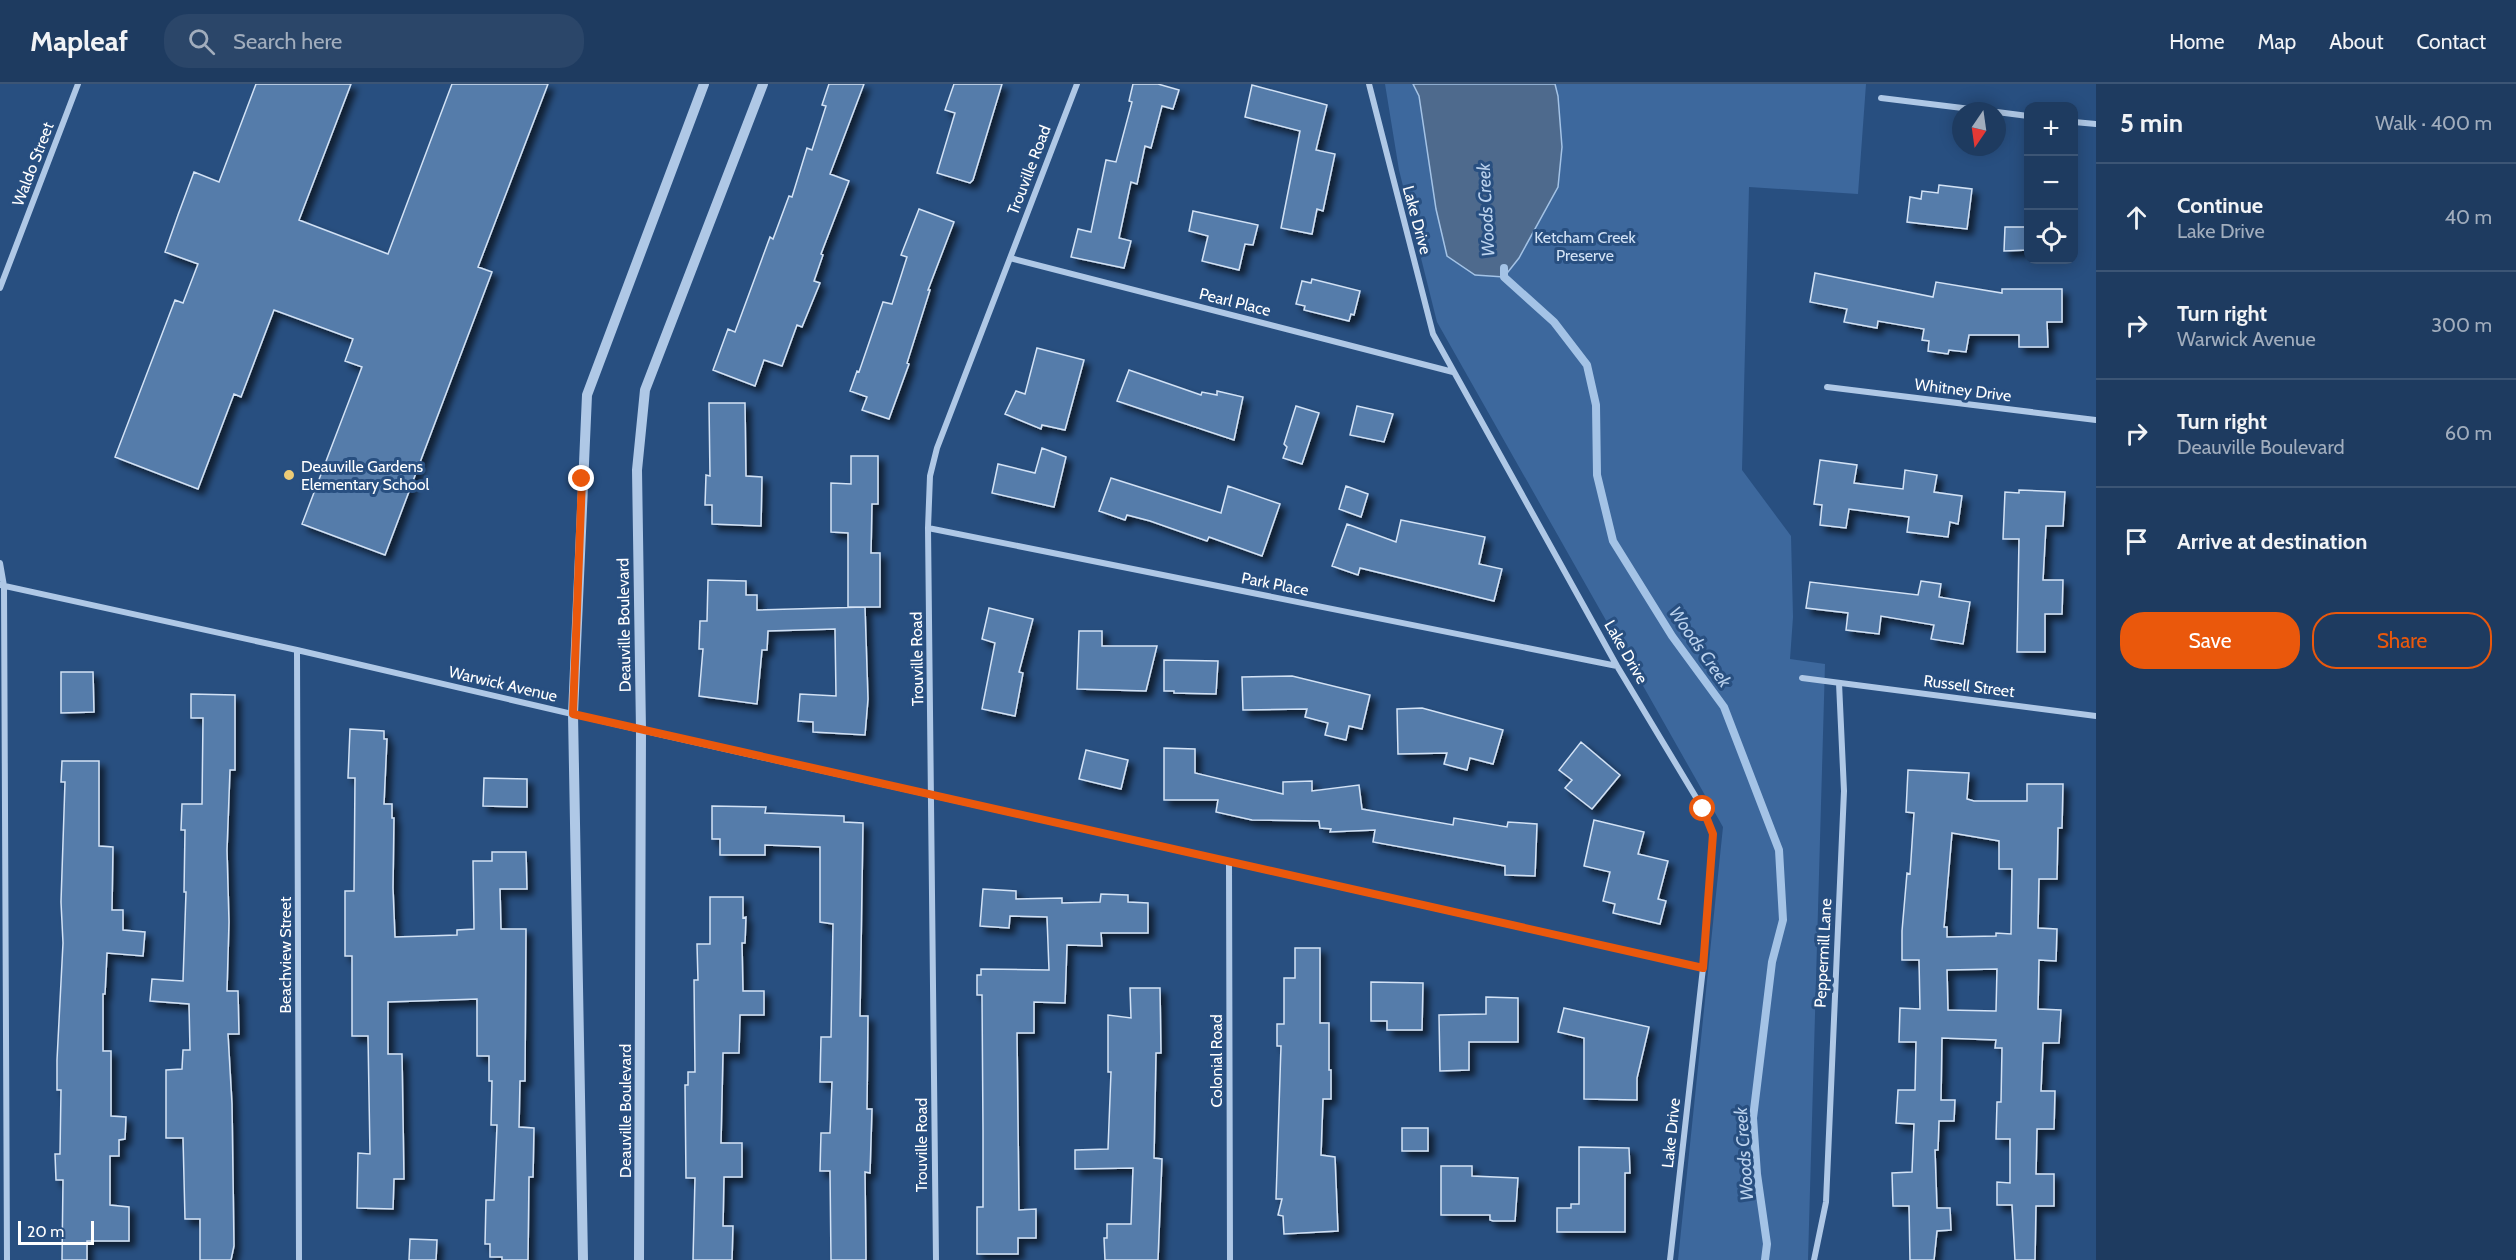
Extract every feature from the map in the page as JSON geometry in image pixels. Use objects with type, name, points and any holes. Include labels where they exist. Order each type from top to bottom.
[{"type":"street","name":"Waldo Street","points":[[0,288],[78,84]]},
{"type":"street","points":[[583,1260],[573,714],[587,395],[704,84]]},
{"type":"street","name":"Deauville Boulevard","points":[[639,1260],[641,730],[637,470],[645,390],[763,84]]},
{"type":"street","name":"Trouville Road","points":[[936,1260],[928,528],[930,476],[937,448],[1077,84]]},
{"type":"street","name":"Lake Drive","points":[[1369,84],[1433,334],[1617,666],[1703,809],[1713,834],[1703,968],[1670,1260]]},
{"type":"street","points":[[1881,98],[1952,107]]},
{"type":"street","points":[[2006,113],[2024,115]]},
{"type":"street","points":[[2078,122],[2096,124]]},
{"type":"street","name":"Pearl Place","points":[[1010,258],[1453,372]]},
{"type":"street","name":"Whitney Drive","points":[[1827,387],[2096,420]]},
{"type":"street","name":"Park Place","points":[[928,528],[1617,666]]},
{"type":"street","points":[[0,563],[7,1260]]},
{"type":"street","name":"Warwick Avenue","points":[[2,585],[1703,968]]},
{"type":"street","name":"Beachview Street","points":[[297,650],[299,1260]]},
{"type":"street","points":[[1802,678],[1839,683]]},
{"type":"street","name":"Russell Street","points":[[1839,683],[2096,716]]},
{"type":"street","name":"Peppermill Lane","points":[[1814,1260],[1826,1202],[1844,803],[1839,683]]},
{"type":"street","name":"Colonial Road","points":[[1229,862],[1230,1260]]},
{"type":"green space","name":"Ketcham Creek Preserve","points":[[1385,84],[1866,84],[1858,194],[1749,187],[1742,470],[1791,536],[1793,617],[1790,659],[1825,664],[1808,1260],[1678,1260],[1723,827],[1437,322],[1399,170]]},
{"type":"water","points":[[1413,84],[1555,84],[1562,147],[1558,187],[1519,258],[1504,277],[1475,275],[1447,256],[1436,209],[1419,96]]},
{"type":"building","points":[[256,84],[351,84],[299,220],[388,254],[452,84],[548,84],[478,267],[492,272],[385,555],[302,524],[362,367],[345,361],[353,339],[274,310],[241,397],[234,394],[198,489],[115,457],[175,300],[183,303],[198,264],[165,252],[194,172],[219,182]]},
{"type":"building","points":[[829,84],[864,84],[830,174],[849,181],[821,254],[823,255],[814,281],[820,283],[802,327],[797,325],[782,366],[764,360],[755,386],[713,370],[728,329],[735,332],[770,237],[773,239],[789,196],[792,197],[807,148],[812,150],[826,106],[822,105]]},
{"type":"building","points":[[954,84],[1002,84],[973,180],[970,183],[937,173],[955,113],[945,110]]},
{"type":"building","points":[[1133,84],[1158,84],[1179,90],[1173,109],[1162,106],[1151,148],[1145,146],[1137,184],[1131,182],[1119,238],[1131,241],[1124,268],[1071,257],[1078,229],[1091,232],[1106,160],[1116,162],[1132,102],[1129,101]]},
{"type":"building","points":[[1252,85],[1327,105],[1316,150],[1335,154],[1323,211],[1317,209],[1312,234],[1281,228],[1300,131],[1245,117]]},
{"type":"building","points":[[1939,185],[1972,189],[1967,229],[1907,222],[1910,197],[1921,199],[1922,191],[1938,193]]},
{"type":"building","points":[[919,209],[954,222],[928,290],[930,290],[907,363],[909,364],[889,419],[862,410],[867,397],[850,391],[857,371],[859,372],[883,302],[892,304],[907,257],[901,255]]},
{"type":"building","points":[[1193,211],[1258,225],[1253,245],[1245,244],[1239,270],[1202,261],[1208,236],[1189,231]]},
{"type":"building","points":[[2005,227],[2024,227],[2024,250],[2004,251]]},
{"type":"building","points":[[1815,273],[1933,297],[1936,282],[2002,293],[2002,289],[2062,289],[2062,322],[2047,322],[2048,347],[2019,347],[2019,335],[1969,335],[1966,352],[1949,350],[1948,354],[1928,351],[1929,341],[1922,340],[1924,329],[1878,321],[1877,328],[1844,322],[1847,309],[1810,302]]},
{"type":"building","points":[[1312,279],[1360,291],[1354,315],[1351,314],[1349,321],[1304,310],[1305,306],[1296,304],[1302,281],[1311,283]]},
{"type":"building","points":[[1037,348],[1084,360],[1065,430],[1042,425],[1041,429],[1005,414],[1016,391],[1025,394]]},
{"type":"building","points":[[1129,370],[1201,395],[1202,392],[1217,395],[1217,391],[1243,397],[1234,440],[1117,401]]},
{"type":"building","points":[[709,403],[745,403],[746,476],[762,477],[761,526],[712,524],[712,505],[705,505],[706,475],[710,476]]},
{"type":"building","points":[[1296,406],[1319,413],[1302,464],[1283,458],[1287,447],[1284,444]]},
{"type":"building","points":[[1357,406],[1393,414],[1384,442],[1350,435]]},
{"type":"building","points":[[1042,448],[1066,457],[1054,507],[992,493],[998,464],[1035,473]]},
{"type":"building","points":[[851,456],[878,456],[878,504],[872,504],[871,553],[880,553],[880,607],[848,607],[848,533],[831,532],[831,483],[851,484]]},
{"type":"building","points":[[1820,460],[1857,465],[1854,483],[1903,489],[1905,470],[1937,475],[1934,492],[1962,496],[1958,524],[1950,522],[1948,537],[1907,532],[1909,517],[1849,509],[1846,528],[1820,525],[1822,505],[1814,504]]},
{"type":"building","points":[[1111,478],[1221,513],[1228,486],[1280,504],[1262,556],[1209,537],[1207,541],[1150,521],[1127,515],[1125,520],[1099,511]]},
{"type":"building","points":[[1346,486],[1368,494],[1361,517],[1339,509]]},
{"type":"building","points":[[2019,490],[2065,492],[2063,526],[2046,526],[2043,580],[2063,580],[2062,614],[2045,614],[2045,652],[2017,652],[2019,539],[2003,539],[2005,492],[2019,493]]},
{"type":"building","points":[[1401,520],[1485,537],[1479,564],[1502,569],[1494,601],[1360,568],[1358,575],[1332,566],[1347,524],[1396,542]]},
{"type":"building","points":[[708,580],[746,581],[746,595],[757,595],[757,610],[865,607],[868,699],[865,735],[813,732],[813,722],[798,721],[800,694],[836,696],[835,629],[768,631],[767,650],[762,650],[757,704],[699,696],[703,649],[699,649],[700,621],[707,621]]},
{"type":"building","points":[[1921,581],[1941,584],[1939,597],[1970,602],[1963,644],[1931,639],[1934,625],[1881,616],[1879,634],[1846,630],[1848,613],[1806,608],[1810,582],[1918,595]]},
{"type":"building","points":[[989,608],[1033,619],[1019,672],[1023,673],[1015,716],[982,709],[995,643],[982,639]]},
{"type":"building","points":[[1079,631],[1102,631],[1102,646],[1157,646],[1146,691],[1077,689]]},
{"type":"building","points":[[1164,660],[1218,661],[1216,694],[1164,691]]},
{"type":"building","points":[[61,672],[93,672],[94,712],[61,713]]},
{"type":"building","points":[[1292,676],[1370,695],[1362,729],[1349,726],[1346,740],[1325,735],[1328,723],[1305,717],[1307,709],[1243,710],[1242,677]]},
{"type":"building","points":[[191,694],[235,695],[235,770],[230,770],[227,850],[229,922],[227,991],[238,991],[239,1034],[228,1034],[232,1104],[234,1246],[231,1260],[200,1260],[200,1219],[185,1219],[183,1138],[166,1138],[166,1070],[182,1069],[183,1050],[190,1050],[189,1004],[150,1001],[152,979],[183,981],[186,892],[184,892],[185,830],[181,830],[182,804],[202,804],[203,718],[191,718]]},
{"type":"building","points":[[1422,708],[1503,730],[1493,764],[1470,758],[1467,770],[1444,764],[1447,753],[1398,754],[1397,709]]},
{"type":"building","points":[[350,729],[384,731],[384,739],[387,739],[384,804],[392,804],[392,818],[394,818],[395,937],[457,935],[457,930],[474,929],[473,861],[492,861],[492,852],[526,852],[527,889],[500,889],[501,929],[526,929],[525,1081],[520,1081],[519,1127],[534,1128],[533,1177],[529,1177],[528,1260],[502,1260],[502,1257],[490,1257],[490,1244],[485,1244],[486,1200],[494,1200],[497,1125],[491,1125],[492,1081],[489,1081],[489,1056],[477,1056],[477,999],[388,1002],[388,1054],[402,1054],[404,1179],[394,1179],[393,1209],[357,1208],[358,1153],[370,1154],[368,1036],[352,1036],[352,956],[345,956],[345,891],[354,891],[355,778],[348,778]]},
{"type":"building","points":[[1581,742],[1620,775],[1592,809],[1565,788],[1572,780],[1559,770]]},
{"type":"building","points":[[1164,748],[1195,749],[1195,773],[1283,794],[1283,782],[1312,781],[1312,791],[1359,785],[1362,809],[1453,825],[1454,818],[1507,827],[1508,822],[1537,824],[1535,876],[1505,875],[1505,866],[1373,842],[1375,830],[1330,832],[1331,829],[1320,828],[1319,821],[1252,820],[1216,812],[1218,800],[1164,800]]},
{"type":"building","points":[[1086,750],[1128,760],[1121,789],[1079,779]]},
{"type":"building","points":[[62,761],[99,761],[99,846],[113,847],[112,910],[123,910],[123,930],[145,932],[143,956],[107,953],[105,994],[103,994],[103,1051],[111,1051],[111,1116],[126,1117],[125,1139],[119,1140],[119,1156],[110,1156],[110,1205],[129,1207],[129,1241],[87,1241],[87,1260],[62,1260],[63,1180],[56,1180],[55,1154],[60,1154],[61,1090],[57,1090],[57,1060],[63,943],[61,902],[65,782],[61,782]]},
{"type":"building","points":[[1908,770],[1969,773],[1967,799],[1974,801],[2027,801],[2027,784],[2063,784],[2062,828],[2058,828],[2057,879],[2039,879],[2038,928],[2057,929],[2056,961],[2039,960],[2038,1009],[2061,1010],[2059,1043],[2043,1043],[2041,1091],[2055,1091],[2054,1129],[2037,1129],[2036,1174],[2054,1174],[2054,1206],[2036,1206],[2035,1260],[2015,1260],[2012,1205],[1997,1205],[1997,1182],[2010,1183],[2010,1139],[1996,1139],[1997,1102],[2001,1102],[2002,1048],[1995,1048],[1996,1040],[1942,1038],[1941,1100],[1955,1100],[1954,1121],[1939,1121],[1938,1150],[1935,1150],[1937,1208],[1950,1208],[1951,1230],[1937,1231],[1934,1260],[1910,1260],[1909,1206],[1893,1206],[1892,1173],[1912,1172],[1914,1124],[1896,1123],[1898,1090],[1915,1090],[1916,1042],[1899,1042],[1900,1008],[1920,1009],[1919,960],[1902,960],[1902,931],[1907,873],[1910,874],[1914,813],[1906,812]],"holes":[[[1952,833],[1999,841],[1999,869],[2012,869],[2011,934],[1947,937],[1947,927],[1944,927]],[[1997,969],[1996,1011],[1948,1010],[1947,970]]]},
{"type":"building","points":[[484,778],[527,779],[527,807],[483,806]]},
{"type":"building","points":[[712,806],[766,807],[765,813],[844,816],[844,822],[863,823],[860,1016],[868,1016],[867,1109],[872,1109],[870,1173],[865,1172],[866,1260],[831,1260],[830,1171],[820,1171],[821,1133],[830,1133],[832,1082],[820,1082],[821,1037],[831,1037],[833,924],[820,922],[820,847],[765,845],[765,855],[720,855],[720,839],[712,839]]},
{"type":"building","points":[[1594,820],[1644,832],[1638,854],[1668,861],[1658,899],[1666,901],[1660,924],[1613,913],[1615,904],[1603,901],[1610,872],[1584,866]]},
{"type":"building","points":[[983,889],[1016,891],[1016,899],[1062,898],[1062,903],[1100,902],[1101,894],[1128,895],[1128,902],[1148,903],[1148,933],[1101,933],[1102,946],[1067,945],[1065,1003],[1034,1002],[1034,1033],[1017,1033],[1019,1210],[1036,1209],[1036,1238],[1018,1238],[1018,1254],[977,1254],[977,1207],[983,1207],[983,1130],[982,995],[977,995],[977,975],[981,975],[981,969],[1049,970],[1047,917],[1010,916],[1009,928],[980,926]]},
{"type":"building","points":[[710,897],[743,897],[743,918],[746,917],[745,943],[742,943],[743,991],[764,991],[764,1015],[740,1015],[739,1053],[723,1053],[721,1143],[742,1143],[742,1177],[724,1177],[723,1226],[733,1226],[732,1260],[693,1260],[695,1178],[686,1178],[685,1085],[688,1085],[688,1072],[695,1072],[694,980],[698,980],[697,944],[710,944]]},
{"type":"building","points":[[1295,948],[1320,948],[1320,1023],[1329,1023],[1329,1070],[1331,1070],[1331,1099],[1323,1099],[1321,1155],[1335,1157],[1338,1231],[1284,1234],[1283,1216],[1278,1215],[1282,1199],[1276,1199],[1281,1046],[1277,1046],[1277,1024],[1284,1024],[1284,978],[1295,978]]},
{"type":"building","points":[[1371,982],[1423,983],[1422,1030],[1387,1030],[1387,1021],[1371,1021]]},
{"type":"building","points":[[1130,988],[1160,988],[1161,1053],[1156,1053],[1154,1158],[1162,1159],[1158,1260],[1105,1260],[1104,1238],[1107,1238],[1107,1224],[1131,1224],[1133,1168],[1075,1169],[1075,1150],[1108,1149],[1111,1072],[1108,1072],[1108,1015],[1131,1018]]},
{"type":"building","points":[[1486,997],[1518,998],[1518,1042],[1469,1042],[1469,1070],[1440,1071],[1439,1015],[1486,1014]]},
{"type":"building","points":[[1564,1008],[1649,1027],[1637,1078],[1637,1100],[1584,1099],[1584,1038],[1558,1032]]},
{"type":"building","points":[[1402,1128],[1428,1128],[1428,1151],[1402,1151]]},
{"type":"building","points":[[1579,1147],[1629,1148],[1630,1173],[1625,1173],[1625,1232],[1557,1232],[1557,1208],[1571,1208],[1571,1204],[1579,1204]]},
{"type":"building","points":[[1441,1166],[1472,1166],[1472,1176],[1518,1178],[1515,1221],[1493,1221],[1490,1220],[1490,1215],[1441,1215]]},
{"type":"building","points":[[410,1239],[437,1240],[436,1260],[409,1260]]},
{"type":"waterway","name":"Woods Creek","points":[[1504,268],[1504,277],[1554,322],[1587,365],[1596,405],[1597,475],[1613,541],[1672,636],[1724,707],[1779,850],[1783,920],[1772,962],[1753,1118],[1757,1174],[1767,1244],[1765,1260]]},
{"type":"place","name":"Deauville Gardens Elementary School","points":[[289,475]]},
{"type":"route","points":[[582,479],[573,714],[1703,968],[1713,834],[1703,809]]}]
